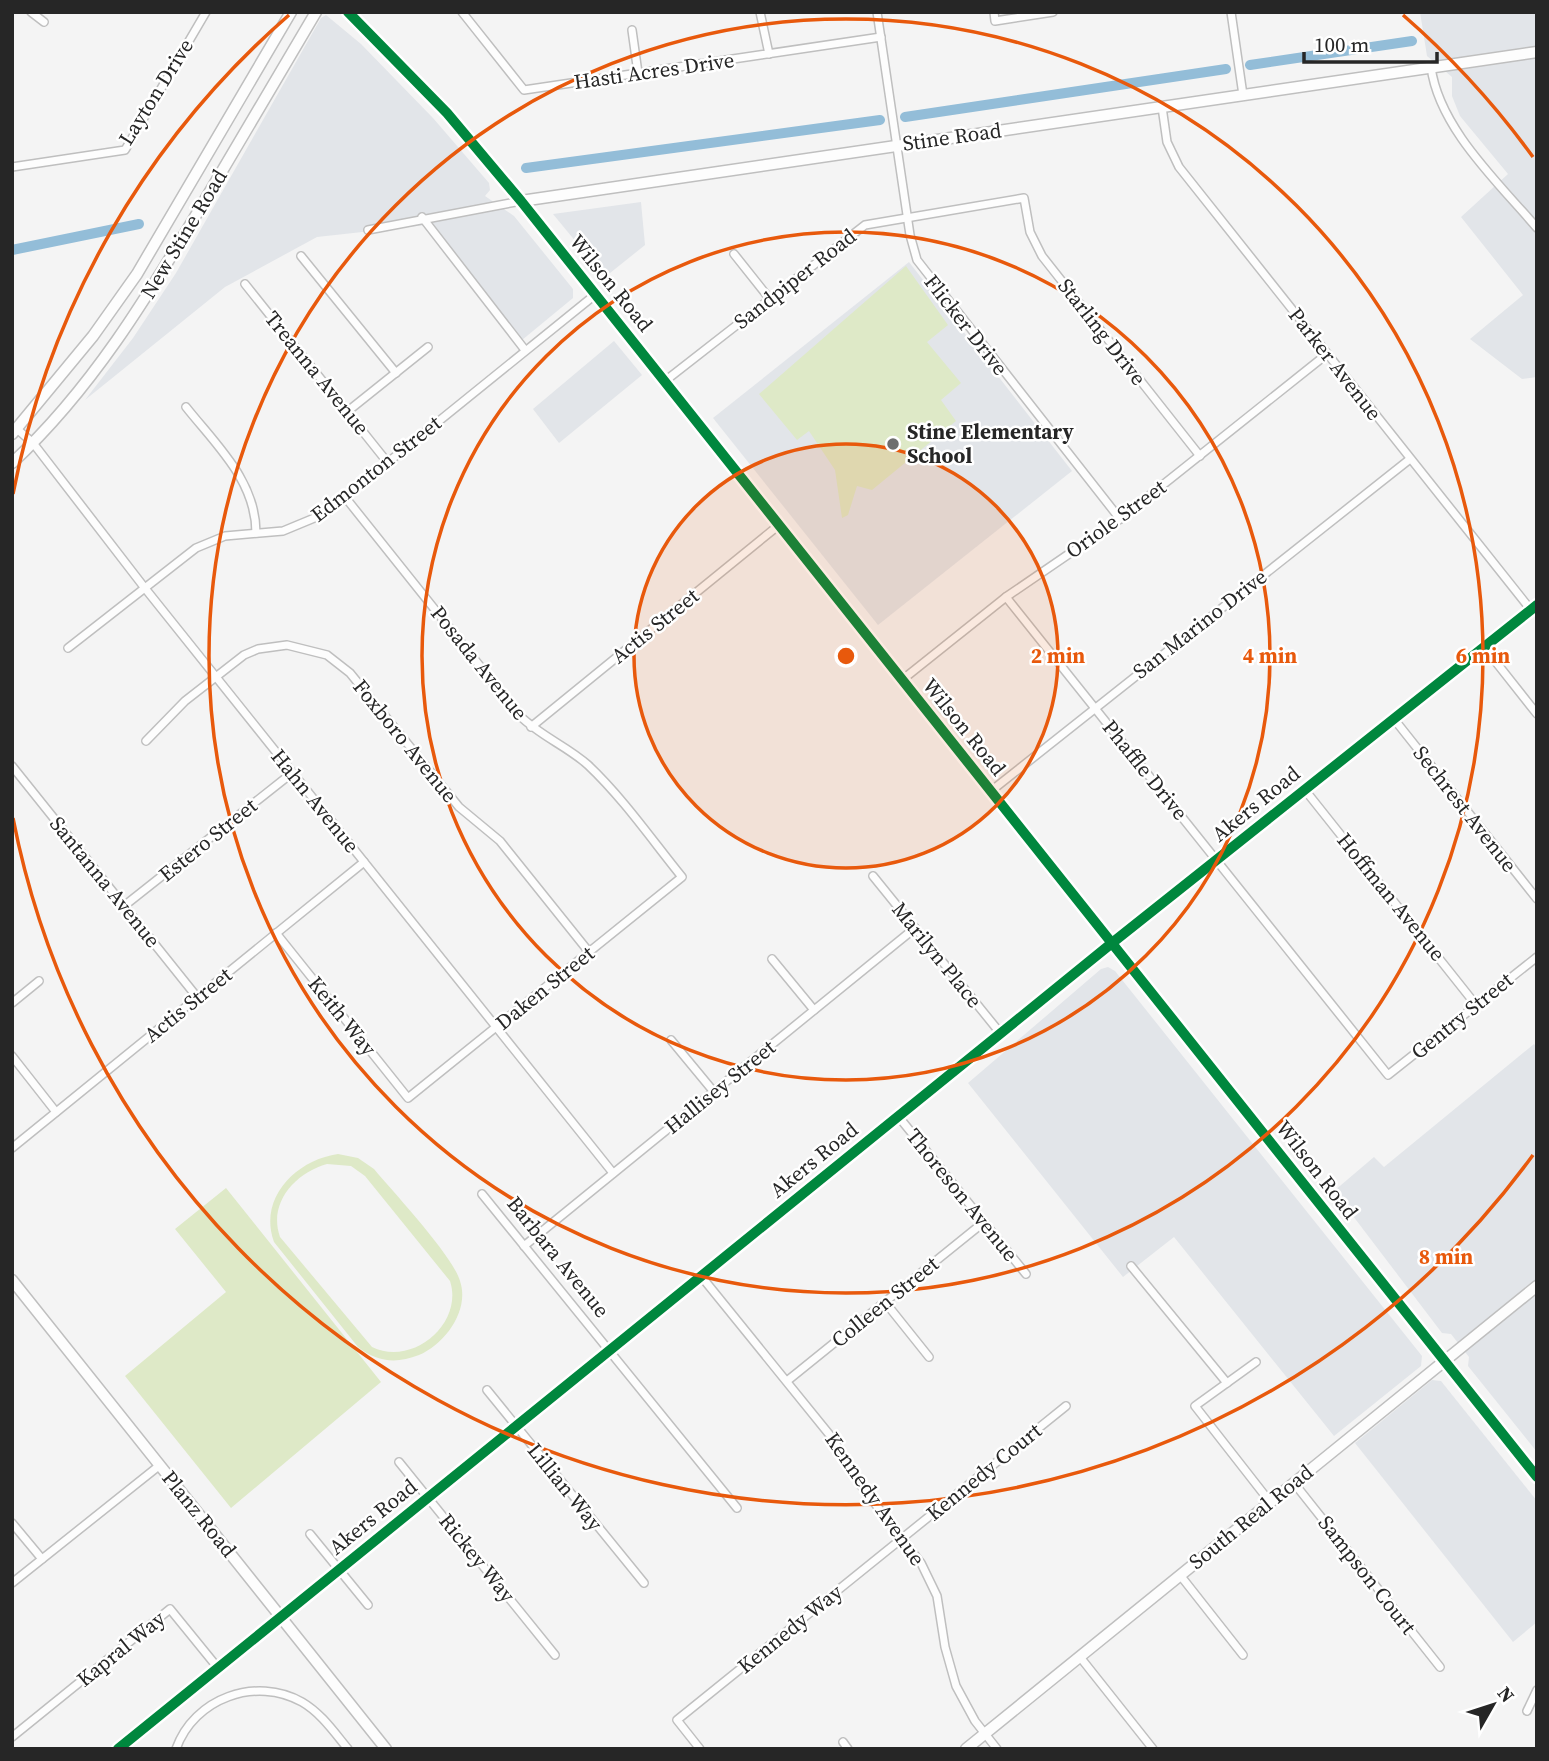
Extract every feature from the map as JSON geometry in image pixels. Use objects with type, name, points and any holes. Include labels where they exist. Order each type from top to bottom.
[{"type":"street","points":[[31,12],[44,22]]},
{"type":"street","name":"Layton Drive","points":[[12,167],[125,150],[205,12]]},
{"type":"street","name":"New Stine Road","points":[[15,432],[70,366],[130,284],[291,12]]},
{"type":"street","name":"New Stine Road","points":[[33,443],[105,355],[149,292],[316,12]]},
{"type":"street","name":"Wilson Road","points":[[348,12],[447,113],[521,201],[1537,1477]]},
{"type":"street","points":[[760,12],[769,54]]},
{"type":"street","name":"Flicker Drive","points":[[877,12],[912,245],[925,274],[1120,519]]},
{"type":"street","points":[[994,17],[1053,12]]},
{"type":"street","points":[[1230,12],[1243,95]]},
{"type":"street","name":"Hasti Acres Drive","points":[[464,13],[524,90],[881,37]]},
{"type":"street","points":[[632,30],[638,73]]},
{"type":"street","name":"Stine Road","points":[[368,230],[422,217],[521,201],[1537,52]]},
{"type":"street","points":[[1430,67],[1436,94],[1453,126],[1537,228]]},
{"type":"street","name":"Parker Avenue","points":[[1161,107],[1167,142],[1179,167],[1410,458],[1534,608]]},
{"type":"street","name":"Sandpiper Road","points":[[665,381],[853,232],[879,220],[1024,198]]},
{"type":"street","name":"Starling Drive","points":[[1024,198],[1030,232],[1042,256],[1200,456]]},
{"type":"street","points":[[422,217],[525,350]]},
{"type":"street","points":[[734,254],[769,298]]},
{"type":"street","points":[[301,256],[396,373]]},
{"type":"street","name":"Treanna Avenue","points":[[245,284],[388,463]]},
{"type":"street","name":"Edmonton Street","points":[[68,648],[196,548],[225,536],[298,527],[324,514],[596,294]]},
{"type":"street","points":[[348,411],[428,347]]},
{"type":"street","name":"Oriole Street","points":[[902,680],[1006,597],[1120,519],[1327,354]]},
{"type":"street","points":[[186,407],[244,480],[254,503],[256,533]]},
{"type":"street","name":"Hahn Avenue","points":[[15,432],[33,443],[144,587],[613,1173]]},
{"type":"street","points":[[12,463],[33,443]]},
{"type":"street","name":"San Marino Drive","points":[[991,791],[1410,458]]},
{"type":"street","name":"Posada Avenue","points":[[345,497],[531,727],[574,754],[596,773],[682,877]]},
{"type":"street","name":"Actis Street","points":[[531,727],[779,525]]},
{"type":"street","name":"Phaffle Drive","points":[[1006,597],[1388,1075]]},
{"type":"street","name":"Akers Road","points":[[118,1749],[1112,943],[1534,608]]},
{"type":"street","name":"Foxboro Avenue","points":[[146,741],[185,701],[244,655],[271,646],[300,646],[339,663],[447,794],[500,841],[589,952]]},
{"type":"street","points":[[1484,648],[1537,714]]},
{"type":"street","name":"Sechrest Avenue","points":[[1394,719],[1537,899]]},
{"type":"street","name":"Santanna Avenue","points":[[12,766],[197,998]]},
{"type":"street","name":"Estero Street","points":[[124,906],[292,773]]},
{"type":"street","name":"Hoffman Avenue","points":[[1305,790],[1476,1005]]},
{"type":"street","name":"Actis Street","points":[[12,1148],[363,862]]},
{"type":"street","name":"Marilyn Place","points":[[873,876],[1001,1034]]},
{"type":"street","name":"Daken Street","points":[[408,1098],[682,877]]},
{"type":"street","name":"Hallisey Street","points":[[524,1245],[915,928]]},
{"type":"street","name":"Keith Way","points":[[276,933],[408,1098]]},
{"type":"street","name":"Gentry Street","points":[[1388,1075],[1537,957]]},
{"type":"street","points":[[772,958],[814,1010]]},
{"type":"street","points":[[12,1003],[39,981]]},
{"type":"street","points":[[671,1040],[713,1092]]},
{"type":"street","points":[[12,1056],[57,1112]]},
{"type":"street","name":"Thoreson Avenue","points":[[898,1116],[1026,1274]]},
{"type":"street","name":"Barbara Avenue","points":[[482,1194],[737,1508]]},
{"type":"street","name":"Colleen Street","points":[[787,1381],[984,1222]]},
{"type":"street","points":[[1131,1266],[1227,1384]]},
{"type":"street","name":"Kennedy Avenue","points":[[701,1276],[834,1439],[859,1483],[930,1578],[941,1612],[953,1676],[964,1704],[997,1749]]},
{"type":"street","name":"Planz Road","points":[[12,1280],[386,1749]]},
{"type":"street","name":"South Real Road","points":[[966,1749],[1537,1286]]},
{"type":"street","points":[[885,1302],[929,1357]]},
{"type":"street","points":[[1256,1362],[1195,1406],[1270,1502]]},
{"type":"street","name":"Lillian Way","points":[[487,1390],[643,1583]]},
{"type":"street","name":"Kennedy Court","points":[[902,1538],[1066,1406]]},
{"type":"street","name":"Rickey Way","points":[[399,1462],[555,1655]]},
{"type":"street","points":[[12,1583],[160,1465]]},
{"type":"street","name":"Sampson Court","points":[[1294,1483],[1440,1667]]},
{"type":"street","points":[[12,1523],[42,1559]]},
{"type":"street","points":[[310,1534],[368,1605]]},
{"type":"street","name":"Kennedy Way","points":[[700,1749],[677,1720],[902,1538]]},
{"type":"street","points":[[1180,1575],[1243,1654]]},
{"type":"street","name":"Kapral Way","points":[[12,1737],[170,1609],[218,1668]]},
{"type":"street","points":[[1080,1657],[1153,1749]]},
{"type":"street","points":[[1527,1711],[1537,1690]]},
{"type":"street","points":[[176,1749],[184,1731],[205,1709],[230,1696],[259,1691],[288,1696],[313,1709],[348,1749]]},
{"type":"shaded area","points":[[1420,12],[1537,12],[1537,377],[1522,379],[1470,339],[1523,295],[1461,217],[1508,174],[1460,116],[1452,96],[1452,77],[1427,56]]},
{"type":"shaded area","points":[[326,15],[361,44],[433,118],[489,183],[490,190],[485,196],[514,216],[573,289],[573,298],[516,345],[426,225],[317,237],[225,287],[85,400],[133,338],[176,273],[321,18]]},
{"type":"shaded area","points":[[641,202],[645,245],[605,277],[553,214]]},
{"type":"shaded area","name":"Stine Elementary School","points":[[909,262],[1072,471],[878,625],[713,418]]},
{"type":"shaded area","points":[[614,341],[642,375],[559,443],[533,409]]},
{"type":"shaded area","points":[[1108,967],[1115,971],[1422,1356],[1421,1366],[1334,1436],[1174,1237],[1123,1277],[968,1083],[1101,969]]},
{"type":"shaded area","points":[[1534,1044],[1537,1048],[1537,1452],[1468,1366],[1469,1357],[1451,1334],[1442,1333],[1334,1191],[1374,1157],[1384,1167]]},
{"type":"shaded area","points":[[1432,1380],[1441,1381],[1537,1501],[1537,1622],[1513,1642],[1355,1443]]},
{"type":"green space","points":[[906,266],[948,325],[927,342],[961,383],[941,400],[956,421],[872,490],[857,486],[848,515],[842,518],[835,470],[809,431],[797,440],[759,394]]},
{"type":"green space","points":[[338,1154],[358,1158],[374,1169],[435,1241],[455,1270],[462,1292],[458,1314],[446,1334],[429,1350],[402,1360],[387,1360],[372,1356],[358,1347],[274,1242],[270,1226],[276,1196],[295,1173],[323,1158]],"holes":[[[327,1164],[351,1166],[365,1176],[450,1281],[452,1297],[442,1326],[431,1338],[403,1351],[387,1352],[372,1347],[280,1237],[277,1224],[281,1201],[295,1182],[304,1174]]]},
{"type":"green space","points":[[226,1188],[381,1382],[231,1508],[125,1376],[226,1292],[175,1229]]},
{"type":"waterway","points":[[1250,65],[1412,41]]},
{"type":"waterway","points":[[905,117],[1226,69]]},
{"type":"waterway","points":[[526,168],[880,120]]},
{"type":"waterway","points":[[12,250],[139,224]]},
{"type":"cycle path","points":[[348,12],[447,113],[521,201],[1537,1477]]},
{"type":"cycle path","points":[[118,1749],[1112,943],[1537,605]]},
{"type":"place","name":"Stine Elementary School","points":[[893,444]]}]
